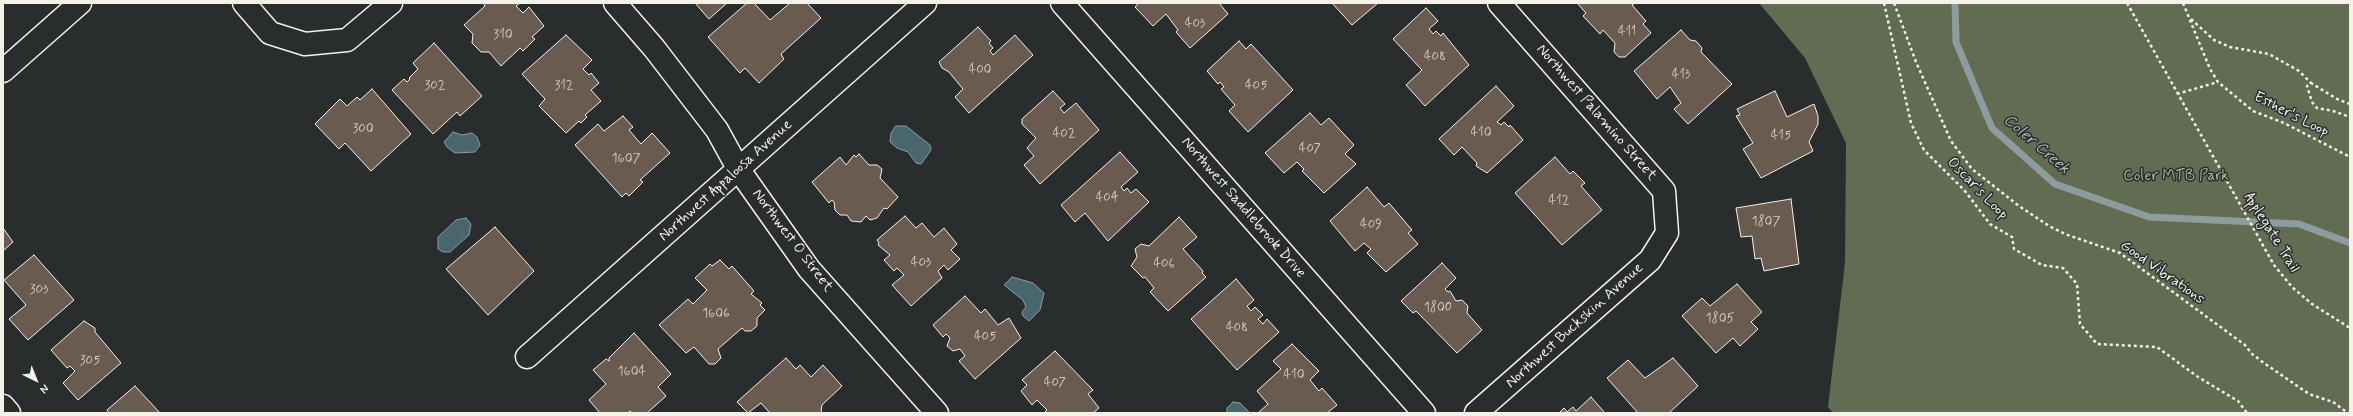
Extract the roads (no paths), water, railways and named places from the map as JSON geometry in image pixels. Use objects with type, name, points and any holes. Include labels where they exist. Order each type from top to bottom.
[{"type":"street","points":[[3,71],[80,3]]},
{"type":"street","points":[[244,3],[270,33],[305,44],[347,40],[391,3]]},
{"type":"street","name":"Northwest O Street","points":[[615,3],[654,48],[717,130],[739,170],[809,270],[937,413]]},
{"type":"street","name":"Northwest Appaloosa Avenue","points":[[527,357],[925,3]]},
{"type":"street","name":"Northwest Saddlebrook Drive","points":[[1062,3],[1424,413]]},
{"type":"street","name":"Northwest Palamino Street","points":[[1499,3],[1664,191],[1667,233]]},
{"type":"street","name":"Northwest Buckskin Avenue","points":[[1476,413],[1650,260],[1667,233]]},
{"type":"street","points":[[3,406],[9,413]]},
{"type":"water","points":[[896,126],[906,126],[930,145],[931,150],[921,164],[916,163],[908,152],[897,148],[890,142],[891,133]]},
{"type":"water","points":[[453,132],[462,135],[472,133],[477,137],[480,145],[475,152],[455,153],[447,147],[444,142]]},
{"type":"water","points":[[466,218],[471,224],[469,235],[450,252],[443,252],[438,249],[438,237],[456,220]]},
{"type":"water","points":[[1012,277],[1033,283],[1044,293],[1040,310],[1029,321],[1023,316],[1022,312],[1026,307],[1023,300],[1004,285]]},
{"type":"water","points":[[1233,402],[1240,403],[1250,413],[1227,413],[1227,408]]},
{"type":"waterway","name":"Coler Creek","points":[[1955,3],[1956,42],[1992,128],[2055,184],[2149,217],[2299,224],[2350,243]]},
{"type":"park label","name":"Coler MTB Park","points":[[2176,177]]}]
